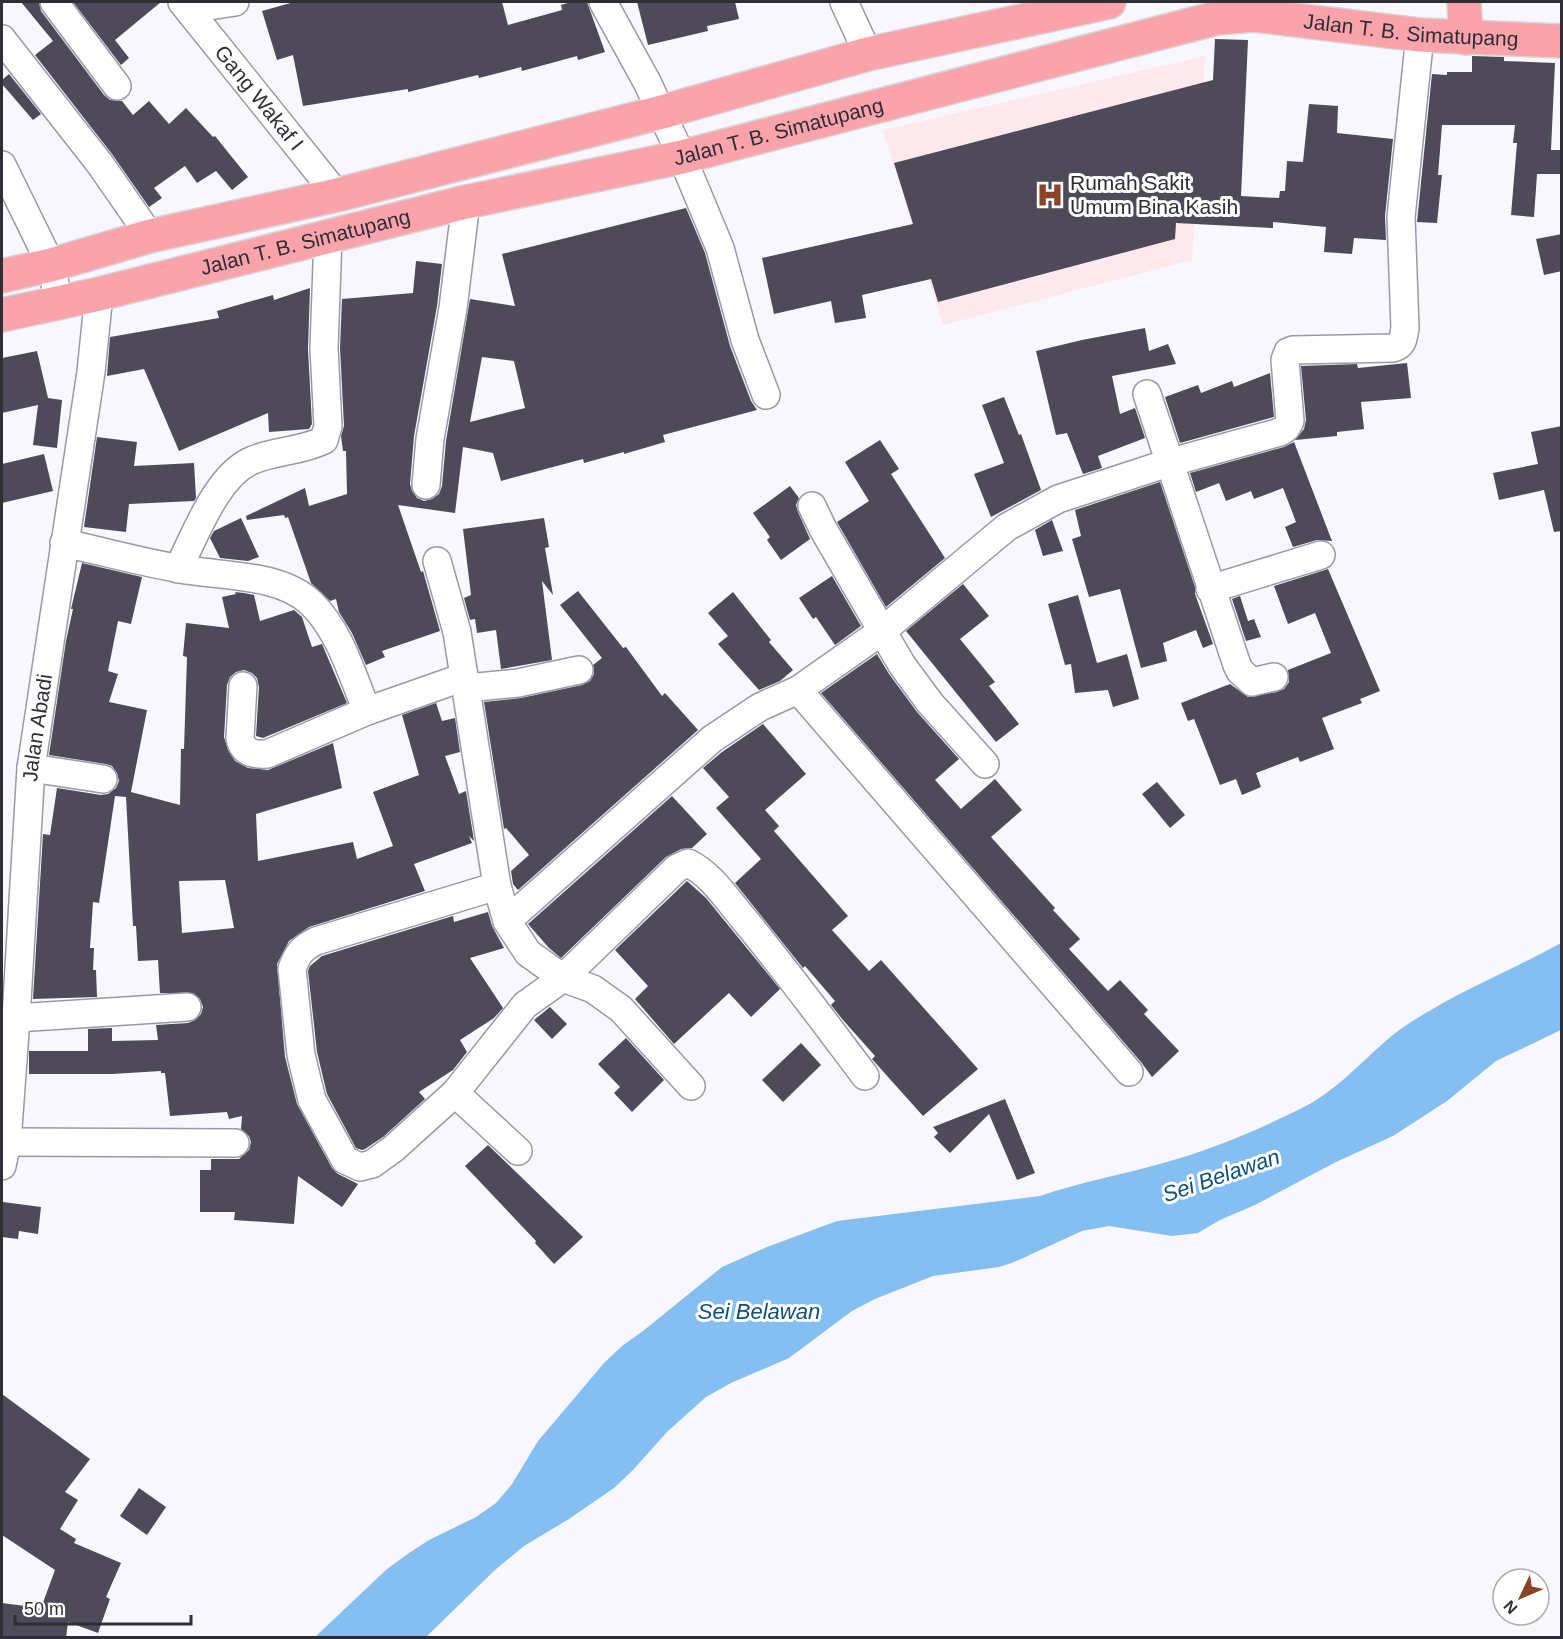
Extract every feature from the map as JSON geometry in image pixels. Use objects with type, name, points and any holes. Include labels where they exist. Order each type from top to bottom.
[{"type":"main road","name":"Jalan T. B. Simatupang","points":[[2,276],[51,266],[150,236],[337,195],[662,112],[868,54],[1109,2]]},
{"type":"main road","points":[[1464,2],[1466,38]]},
{"type":"main road","name":"Jalan T. B. Simatupang","points":[[2,315],[99,294],[182,271],[466,202],[682,157],[1217,18],[1254,15],[1420,35],[1562,41]]},
{"type":"street","points":[[54,2],[117,86]]},
{"type":"street","name":"Gang Wakaf I","points":[[182,2],[337,195]]},
{"type":"street","points":[[200,2],[209,6],[235,2]]},
{"type":"street","points":[[603,2],[662,112],[720,248],[745,339],[766,395]]},
{"type":"street","points":[[844,2],[868,54]]},
{"type":"street","points":[[507,921],[711,739],[760,707],[798,690],[882,631],[1007,527],[1058,499],[1168,463],[1280,432],[1290,421],[1285,360],[1288,352],[1399,346],[1403,342],[1405,328],[1401,217],[1420,35]]},
{"type":"street","points":[[2,39],[100,164],[150,236]]},
{"type":"street","points":[[2,165],[51,266],[59,302]]},
{"type":"street","points":[[426,485],[430,439],[457,285],[466,202]]},
{"type":"street","points":[[178,569],[220,486],[233,472],[252,460],[309,448],[324,440],[328,426],[324,348],[328,237]]},
{"type":"street","name":"Jalan Abadi","points":[[4,1154],[16,1018],[31,768],[91,372],[99,294]]},
{"type":"street","points":[[1147,394],[1210,589],[1240,671],[1252,682],[1274,677]]},
{"type":"street","points":[[812,506],[823,529],[903,665],[930,703],[985,764]]},
{"type":"street","points":[[64,543],[178,569],[269,581],[289,589],[310,602],[331,628],[368,711]]},
{"type":"street","points":[[1210,589],[1321,555]]},
{"type":"street","points":[[437,561],[457,632],[497,886],[507,921],[528,953],[563,978],[593,989],[621,1009],[691,1086]]},
{"type":"street","points":[[243,686],[240,738],[242,746],[249,753],[256,754],[267,753],[368,711],[465,682],[518,683],[579,670]]},
{"type":"street","points":[[798,690],[1129,1072]]},
{"type":"street","points":[[31,768],[103,779]]},
{"type":"street","points":[[497,886],[316,941],[303,947],[296,957],[292,969],[301,1055],[312,1100],[345,1160],[360,1167],[372,1164],[393,1149],[455,1093],[525,1005],[563,978],[677,868],[688,863],[697,867],[712,881],[784,968],[865,1076]]},
{"type":"street","points":[[16,1018],[187,1007]]},
{"type":"street","points":[[455,1093],[519,1151]]},
{"type":"street","points":[[4,1154],[236,1143]]},
{"type":"shaded area","name":"Rumah Sakit Umum Bina Kasih","points":[[1205,56],[1192,260],[943,325],[883,130]]},
{"type":"water","name":"Sei Belawan","points":[[1561,943],[1561,1030],[1496,1061],[1447,1101],[1393,1136],[1336,1162],[1198,1233],[1172,1236],[1109,1226],[1082,1231],[1012,1263],[999,1267],[933,1276],[875,1299],[852,1311],[789,1358],[731,1383],[706,1397],[667,1432],[614,1488],[524,1546],[495,1570],[426,1637],[315,1637],[387,1569],[429,1540],[476,1517],[496,1503],[512,1484],[538,1441],[604,1363],[622,1346],[722,1267],[767,1247],[837,1221],[1040,1196],[1181,1158],[1216,1146],[1302,1108],[1331,1090],[1405,1026],[1462,993]]},
{"type":"building","points":[[21,2],[39,2],[41,11],[110,100],[122,101],[133,115],[149,101],[169,124],[186,108],[213,137],[215,136],[248,177],[232,190],[216,171],[197,183],[185,166],[154,188],[162,198],[149,207],[112,154],[35,55],[53,41]]},
{"type":"building","points":[[73,2],[161,2],[115,40],[129,58],[121,65]]},
{"type":"building","points":[[294,2],[502,2],[508,25],[562,10],[561,5],[571,2],[587,2],[605,52],[578,60],[577,56],[522,71],[521,67],[479,78],[478,75],[408,92],[408,89],[303,106],[293,55],[277,60],[262,11]]},
{"type":"building","points":[[637,2],[735,2],[739,19],[707,26],[708,31],[648,45]]},
{"type":"building","points":[[1215,39],[1248,40],[1241,196],[1279,198],[1280,191],[1285,191],[1287,161],[1303,162],[1309,104],[1338,106],[1337,133],[1393,139],[1385,216],[1386,240],[1354,238],[1352,254],[1324,252],[1326,227],[1273,222],[1273,228],[1176,223],[1175,239],[938,302],[931,279],[862,295],[866,318],[835,323],[831,301],[774,314],[762,258],[913,224],[894,163],[1213,80]]},
{"type":"building","points":[[1472,56],[1504,57],[1504,61],[1555,63],[1551,150],[1562,150],[1562,174],[1537,174],[1534,217],[1511,215],[1517,143],[1513,143],[1515,125],[1442,125],[1438,175],[1442,175],[1437,223],[1417,222],[1432,74],[1472,72]]},
{"type":"building","points":[[9,74],[41,114],[33,120],[2,84],[2,80]]},
{"type":"building","points":[[686,208],[705,253],[730,346],[751,401],[757,410],[663,435],[665,442],[624,454],[624,452],[584,463],[583,459],[501,481],[493,453],[463,447],[455,513],[398,505],[421,572],[423,571],[440,631],[382,651],[385,657],[366,665],[352,633],[339,612],[336,599],[330,601],[311,583],[288,517],[285,518],[284,515],[247,520],[246,516],[305,488],[309,506],[347,494],[346,451],[343,451],[341,436],[344,426],[340,348],[342,299],[413,293],[416,261],[442,264],[437,306],[414,436],[410,484],[417,498],[424,501],[439,494],[470,299],[515,306],[502,254]],"holes":[[[482,357],[514,361],[525,408],[470,422]]]},
{"type":"building","points":[[1562,234],[1562,271],[1544,275],[1536,239]]},
{"type":"building","points":[[310,288],[308,349],[312,424],[309,429],[269,432],[268,413],[179,451],[144,369],[107,376],[110,337],[219,318],[217,311],[273,295],[274,300]]},
{"type":"building","points":[[1145,328],[1149,351],[1168,344],[1176,364],[1112,376],[1120,414],[1135,408],[1145,438],[1098,456],[1102,468],[1083,474],[1067,433],[1056,435],[1036,351]]},
{"type":"building","points":[[37,351],[48,398],[62,400],[57,448],[33,445],[38,405],[2,413],[2,358]]},
{"type":"building","points":[[1407,363],[1411,398],[1361,402],[1364,429],[1337,432],[1337,436],[1295,440],[1304,429],[1306,420],[1301,366],[1357,364],[1358,368]]},
{"type":"building","points":[[1270,373],[1274,417],[1180,443],[1165,397],[1198,385],[1201,393],[1232,381],[1234,387]]},
{"type":"building","points":[[1004,397],[1019,435],[1021,434],[1041,490],[991,517],[974,474],[1004,463],[982,405]]},
{"type":"building","points":[[1562,426],[1562,531],[1554,532],[1544,490],[1499,500],[1493,473],[1538,464],[1531,432]]},
{"type":"building","points":[[97,437],[137,442],[134,466],[194,463],[196,498],[194,501],[129,504],[126,532],[84,527]]},
{"type":"building","points":[[880,440],[899,469],[891,474],[945,558],[886,607],[837,522],[869,501],[845,462]]},
{"type":"building","points":[[1294,442],[1332,541],[1317,540],[1293,547],[1285,527],[1296,522],[1283,488],[1254,499],[1251,491],[1226,501],[1219,483],[1196,492],[1190,473],[1284,447]]},
{"type":"building","points":[[44,454],[53,491],[2,503],[2,464]]},
{"type":"building","points":[[1160,482],[1213,644],[1203,648],[1196,630],[1163,643],[1167,661],[1141,668],[1120,589],[1089,597],[1072,539],[1081,536],[1075,510]]},
{"type":"building","points":[[790,486],[799,498],[796,505],[810,539],[781,560],[767,540],[770,537],[753,513]]},
{"type":"building","points":[[241,518],[259,557],[248,561],[220,558],[210,538],[214,531]]},
{"type":"building","points":[[544,518],[549,547],[545,548],[553,595],[542,581],[552,660],[501,669],[496,630],[477,633],[475,619],[470,620],[464,598],[471,595],[463,529]]},
{"type":"building","points":[[1052,520],[1063,551],[1043,556],[1035,530]]},
{"type":"building","points":[[82,563],[142,577],[131,624],[118,621],[108,671],[118,674],[109,702],[147,710],[131,792],[180,805],[181,749],[184,749],[187,657],[183,656],[186,623],[229,628],[222,597],[236,594],[235,592],[254,595],[260,621],[294,610],[302,617],[312,647],[322,644],[347,703],[263,738],[256,736],[259,687],[257,678],[244,670],[236,672],[230,677],[227,685],[224,737],[235,761],[248,768],[268,770],[333,743],[342,788],[256,814],[258,861],[353,842],[357,859],[393,846],[373,792],[419,775],[402,715],[436,703],[442,721],[455,718],[460,752],[445,756],[459,794],[466,791],[474,841],[469,836],[472,843],[414,864],[425,891],[309,927],[289,941],[277,964],[285,1057],[297,1104],[332,1168],[338,1174],[358,1184],[342,1207],[298,1176],[294,1224],[234,1220],[235,1212],[200,1212],[200,1170],[211,1170],[211,1159],[239,1159],[249,1150],[251,1142],[249,1136],[241,1129],[242,1116],[229,1119],[227,1112],[170,1116],[165,1073],[161,1071],[112,1074],[29,1074],[29,1051],[88,1051],[88,1029],[112,1028],[112,1041],[158,1040],[156,1025],[188,1023],[201,1014],[203,1007],[200,999],[193,993],[160,993],[158,960],[138,961],[136,926],[133,926],[126,797],[115,796],[99,903],[93,902],[90,948],[94,948],[93,970],[96,970],[97,997],[33,999],[43,834],[50,835],[57,788],[101,795],[108,794],[116,788],[119,781],[112,766],[49,755],[73,609],[71,609]],"holes":[[[225,880],[234,928],[182,933],[179,881]]]},
{"type":"building","points":[[1328,569],[1380,691],[1360,699],[1362,703],[1322,718],[1334,749],[1300,762],[1298,757],[1256,773],[1261,787],[1242,795],[1236,779],[1220,785],[1194,719],[1188,721],[1181,703],[1230,684],[1248,697],[1277,692],[1284,689],[1289,682],[1288,670],[1331,653],[1315,613],[1288,624],[1274,586]]},
{"type":"building","points":[[832,576],[861,626],[835,645],[816,617],[813,619],[799,598]]},
{"type":"building","points":[[963,584],[989,616],[960,639],[995,682],[989,686],[1019,724],[996,742],[906,631]]},
{"type":"building","points":[[578,591],[623,648],[626,647],[662,696],[665,693],[698,730],[518,890],[513,884],[511,871],[529,855],[506,828],[504,829],[484,702],[521,698],[582,685],[590,681],[594,674],[593,665],[602,658],[560,605]]},
{"type":"building","points":[[733,592],[771,640],[769,642],[793,670],[780,681],[759,690],[718,644],[728,636],[708,613]]},
{"type":"building","points":[[1078,595],[1097,663],[1127,654],[1139,699],[1113,707],[1108,690],[1075,693],[1071,664],[1065,665],[1048,604]]},
{"type":"building","points":[[1240,596],[1248,621],[1254,619],[1261,637],[1246,641],[1232,599]]},
{"type":"building","points":[[877,654],[917,712],[959,759],[935,780],[961,809],[995,779],[1022,810],[991,837],[1080,939],[1069,949],[1108,991],[1120,980],[1148,1010],[1144,1014],[1179,1051],[1152,1077],[821,693]]},
{"type":"building","points":[[763,724],[806,774],[765,810],[779,826],[774,831],[848,916],[832,930],[869,971],[881,960],[978,1069],[923,1116],[872,1059],[875,1056],[831,1005],[835,1001],[805,966],[803,968],[735,883],[761,859],[716,808],[729,797],[703,768]]},
{"type":"building","points":[[1157,782],[1185,815],[1170,828],[1142,794]]},
{"type":"building","points":[[672,796],[707,834],[692,848],[681,849],[666,857],[561,958],[528,924]]},
{"type":"building","points":[[687,881],[706,898],[780,989],[751,1017],[729,993],[674,1044],[635,999],[648,986],[615,950]]},
{"type":"building","points":[[488,912],[492,926],[504,948],[470,958],[503,1008],[494,1018],[460,1040],[467,1052],[453,1070],[419,1092],[425,1099],[383,1137],[365,1149],[356,1148],[327,1094],[317,1052],[308,971],[310,966],[322,956],[453,916],[454,922]]},
{"type":"building","points":[[550,1007],[567,1024],[552,1039],[534,1020]]},
{"type":"building","points":[[626,1038],[664,1080],[632,1112],[614,1093],[620,1087],[598,1064]]},
{"type":"building","points":[[801,1043],[821,1065],[783,1102],[762,1080]]},
{"type":"building","points":[[1005,1099],[1035,1173],[1017,1180],[989,1114],[950,1153],[934,1137],[938,1133],[933,1127]]},
{"type":"building","points":[[488,1145],[583,1237],[554,1264],[535,1243],[536,1241],[465,1166]]},
{"type":"building","points":[[3,1202],[41,1207],[38,1234],[19,1231],[18,1239],[2,1237]]},
{"type":"building","points":[[2,1394],[90,1459],[65,1492],[78,1500],[60,1529],[76,1539],[74,1543],[121,1563],[106,1597],[110,1599],[98,1633],[68,1622],[66,1638],[2,1638],[2,1603],[41,1608],[55,1570],[2,1535]]},
{"type":"building","points":[[139,1488],[166,1507],[147,1535],[120,1516]]},
{"type":"place","name":"Rumah Sakit Umum Bina Kasih","points":[[1050,195]]}]
